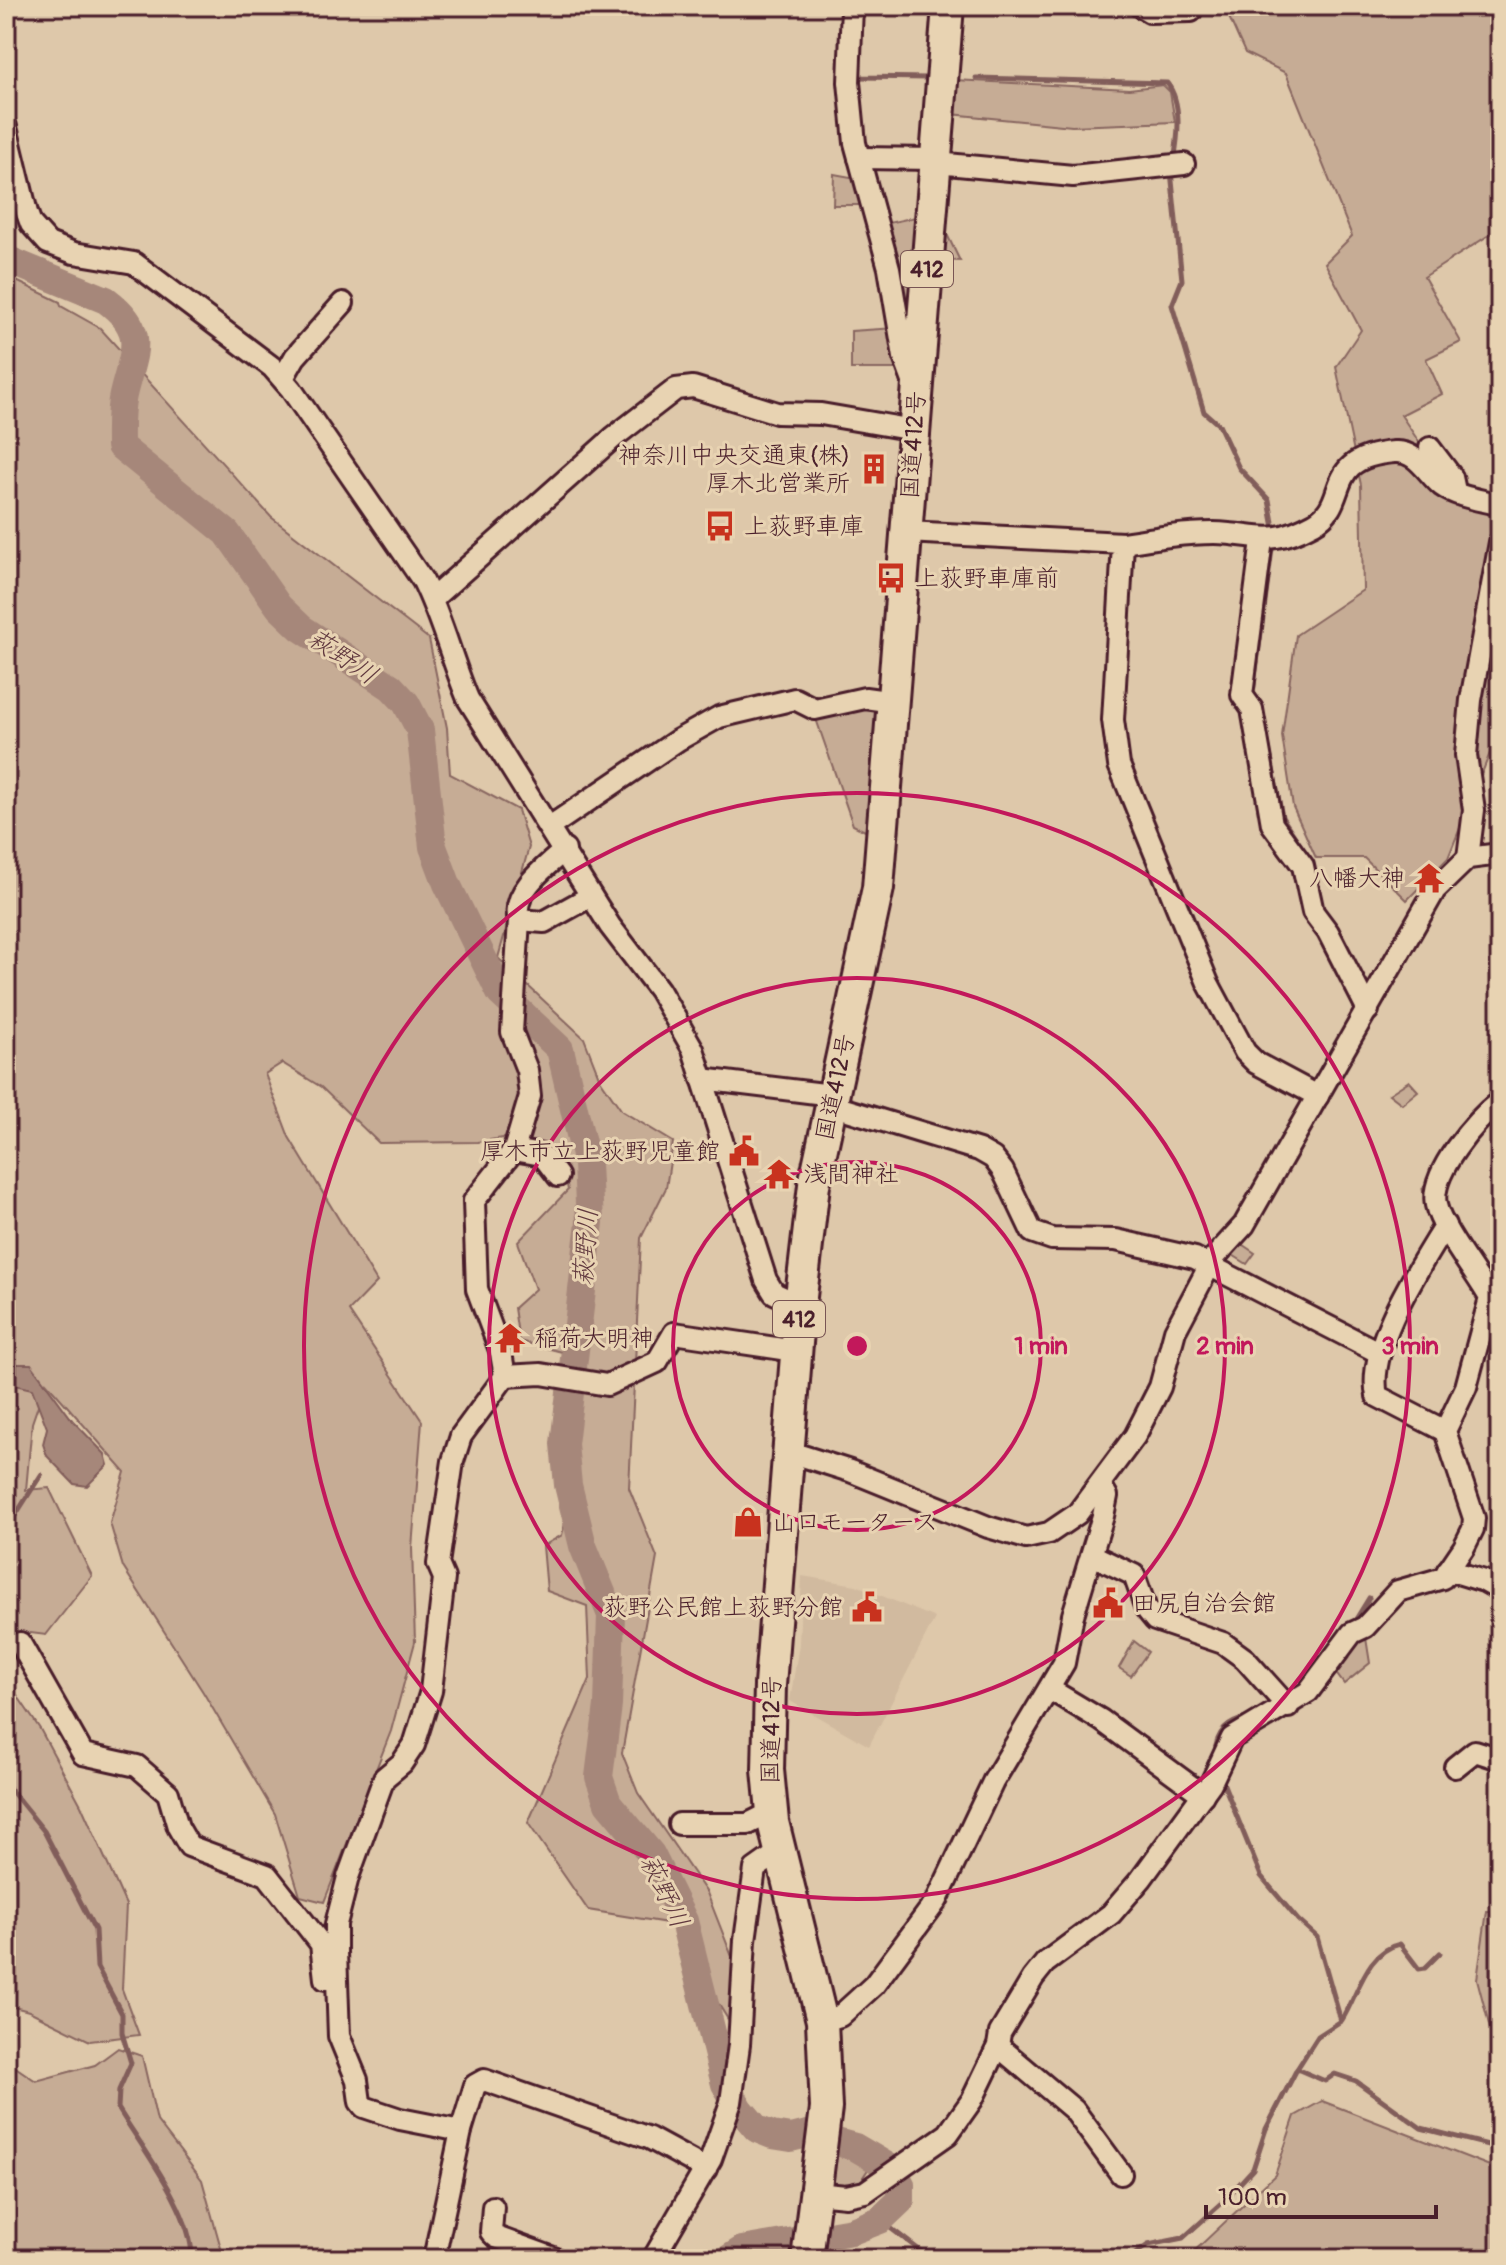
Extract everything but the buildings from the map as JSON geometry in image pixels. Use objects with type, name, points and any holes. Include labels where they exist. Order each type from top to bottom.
[{"type":"highway","name":"国道412号","points":[[807,2255],[826,2108],[822,2021],[779,1852],[772,1812],[770,1685],[800,1305],[814,1185],[873,925],[894,702],[948,6]]},
{"type":"street","points":[[852,6],[849,82],[859,158],[889,268],[904,357],[917,392]]},
{"type":"street","points":[[1140,6],[1150,12],[1191,11]]},
{"type":"street","points":[[6,127],[31,224],[48,243],[74,253],[134,263],[232,334],[283,378],[432,599],[457,679],[551,826],[591,896],[679,1021],[702,1079],[766,1280],[774,1293],[800,1305]]},
{"type":"street","points":[[859,158],[936,159],[947,164],[1073,176],[1178,165]]},
{"type":"street","points":[[283,378],[295,357],[343,303]]},
{"type":"street","points":[[432,599],[614,437],[676,389],[693,387],[777,413],[821,414],[914,430]]},
{"type":"street","points":[[1430,448],[1452,477],[1455,491]]},
{"type":"street","points":[[906,532],[1123,543],[1187,533],[1218,533],[1271,540],[1319,519],[1332,505],[1341,477],[1363,459],[1402,452],[1415,457],[1436,480],[1455,491],[1500,505]]},
{"type":"street","points":[[1262,540],[1242,695],[1252,709],[1272,824],[1303,866],[1313,912],[1328,932],[1368,1010]]},
{"type":"street","points":[[1468,858],[1474,810],[1466,755],[1471,700],[1500,542]]},
{"type":"street","points":[[1123,543],[1113,720],[1115,755],[1208,983],[1245,1052],[1256,1063],[1318,1096]]},
{"type":"street","points":[[551,826],[678,740],[719,717],[795,699],[815,709],[865,698],[894,702]]},
{"type":"street","points":[[339,2036],[336,1938],[341,1904],[384,1778],[402,1763],[414,1745],[431,1691],[444,1578],[438,1564],[453,1461],[461,1436],[505,1376],[501,1353],[477,1289],[474,1201],[514,1150],[530,1096],[527,1070],[512,1032],[513,975],[519,920],[516,910],[520,898],[565,850]]},
{"type":"street","points":[[790,1452],[1026,1538],[1049,1533],[1066,1523],[1100,1484],[1151,1408],[1175,1331],[1209,1266],[1244,1225],[1435,890],[1468,858],[1500,854]]},
{"type":"street","points":[[519,920],[544,922],[591,896]]},
{"type":"street","points":[[702,1079],[832,1100],[979,1150],[993,1158],[1003,1171],[1032,1232],[1044,1238],[1116,1240],[1195,1258],[1380,1353]]},
{"type":"street","points":[[1440,1428],[1466,1387],[1490,1298],[1442,1230],[1436,1204],[1438,1183],[1448,1161],[1482,1116],[1500,1101]]},
{"type":"street","points":[[514,1150],[542,1155],[558,1176]]},
{"type":"street","points":[[815,2203],[865,2192],[948,2134],[972,2100],[998,2046],[1000,2033],[1045,1963],[1111,1914],[1211,1780],[1232,1738],[1284,1702],[1308,1692],[1352,1633],[1365,1627],[1398,1591],[1443,1578],[1473,1529],[1474,1518],[1440,1428],[1377,1396],[1380,1353],[1414,1276],[1442,1230]]},
{"type":"street","points":[[505,1376],[541,1374],[592,1385],[607,1385],[657,1362],[674,1333],[796,1351]]},
{"type":"street","points":[[822,2021],[840,2016],[874,1985],[925,1919],[1024,1725],[1051,1690],[1064,1663],[1073,1615],[1107,1496],[1100,1484]]},
{"type":"street","points":[[1092,1555],[1134,1575],[1146,1609],[1155,1620],[1223,1643],[1245,1659],[1284,1702]]},
{"type":"street","points":[[1448,1570],[1484,1581],[1500,1590]]},
{"type":"street","points":[[20,1643],[83,1754],[137,1766],[168,1793],[178,1827],[189,1846],[253,1867],[267,1875],[321,1944],[330,2020],[339,2036],[364,2107],[400,2119],[461,2131]]},
{"type":"street","points":[[1051,1690],[1211,1780]]},
{"type":"street","points":[[1455,1767],[1475,1751],[1500,1759]]},
{"type":"street","points":[[679,1824],[700,1829],[748,1824],[761,1814],[772,1812]]},
{"type":"street","points":[[653,2259],[706,2169],[731,2102],[737,2073],[745,1940],[755,1869],[779,1852]]},
{"type":"street","points":[[998,2046],[1074,2110],[1121,2174]]},
{"type":"street","points":[[434,2259],[461,2131],[475,2085],[484,2080],[649,2138],[706,2169]]},
{"type":"street","points":[[493,2207],[491,2232],[496,2237],[556,2259]]},
{"type":"shaded area","points":[[1224,6],[1500,6],[1500,232],[1497,230],[1424,277],[1461,342],[1426,359],[1442,394],[1401,415],[1447,484],[1500,496],[1500,728],[1448,858],[1407,900],[1364,858],[1316,858],[1293,807],[1282,736],[1296,635],[1363,590],[1361,485],[1336,367],[1361,330],[1325,263],[1352,236],[1286,73],[1245,53]]},
{"type":"shaded area","points":[[954,80],[1129,89],[1163,85],[1170,92],[1175,122],[1072,126],[951,114]]},
{"type":"shaded area","points":[[834,174],[862,179],[869,205],[833,205]]},
{"type":"shaded area","points":[[920,216],[912,309],[901,307],[884,224]]},
{"type":"shaded area","points":[[942,224],[960,261],[940,260]]},
{"type":"shaded area","points":[[6,276],[60,302],[61,306],[100,328],[271,517],[429,639],[447,728],[450,774],[518,810],[529,847],[498,958],[584,1038],[600,1079],[622,1111],[673,1142],[666,1188],[641,1238],[629,1488],[657,1557],[622,1753],[638,1793],[707,1893],[736,1967],[729,2021],[713,1995],[705,1963],[673,1924],[588,1910],[528,1823],[590,1679],[587,1606],[547,1591],[543,1546],[562,1535],[579,1469],[562,1352],[519,1341],[514,1308],[535,1289],[518,1242],[568,1190],[561,1155],[503,1138],[477,1142],[379,1143],[321,1087],[282,1063],[265,1074],[289,1137],[377,1282],[349,1311],[422,1421],[412,1548],[415,1642],[391,1731],[324,1902],[300,1896],[275,1814],[203,1692],[123,1567],[110,1523],[125,1472],[46,1382],[32,1423],[26,1490],[49,1488],[92,1576],[46,1635],[15,1631],[6,1646]]},
{"type":"shaded area","points":[[896,328],[900,369],[851,369],[851,331]]},
{"type":"shaded area","points":[[865,702],[880,707],[869,833],[853,825],[814,713]]},
{"type":"shaded area","points":[[1409,1081],[1418,1091],[1402,1104],[1389,1094]]},
{"type":"shaded area","points":[[1240,1243],[1255,1253],[1247,1264],[1231,1254]]},
{"type":"shaded area","points":[[6,1364],[31,1364],[73,1421],[105,1454],[108,1465],[87,1486],[74,1484],[47,1456],[43,1444],[47,1428],[32,1389],[6,1383]]},
{"type":"shaded area","points":[[802,1576],[856,1585],[935,1618],[869,1746],[790,1701],[799,1644]]},
{"type":"shaded area","points":[[1366,1638],[1370,1663],[1344,1684],[1335,1672],[1359,1639]]},
{"type":"shaded area","points":[[1134,1641],[1148,1652],[1131,1676],[1119,1668]]},
{"type":"shaded area","points":[[6,1679],[40,1729],[81,1805],[126,1905],[122,1989],[139,2035],[90,2041],[29,2011],[6,2005]]},
{"type":"shaded area","points":[[1487,1911],[1500,1912],[1500,2066],[1477,1979]]},
{"type":"shaded area","points":[[6,2048],[14,2066],[36,2081],[95,2065],[118,2048],[142,2056],[157,2121],[202,2180],[224,2259],[6,2259]]},
{"type":"shaded area","points":[[1322,2101],[1500,2170],[1500,2259],[1152,2259],[1161,2254],[1187,2258],[1275,2175],[1295,2116]]},
{"type":"shaded area","points":[[835,2153],[871,2165],[863,2177],[863,2186],[830,2186]]},
{"type":"waterway","points":[[859,71],[859,77],[929,78]]},
{"type":"waterway","points":[[976,78],[1167,83],[1177,110],[1174,161]]},
{"type":"waterway","points":[[1171,171],[1182,280],[1172,305],[1204,412],[1219,425],[1239,468],[1269,500],[1274,528]]},
{"type":"waterway","name":"萩野川","points":[[6,259],[106,300],[119,312],[128,322],[134,343],[121,407],[120,446],[227,533],[279,607],[301,628],[391,687],[406,703],[420,730],[433,847],[447,884],[500,993],[560,1049],[587,1164],[590,1222],[564,1444],[568,1485],[583,1546],[611,1615],[608,1705],[599,1777],[608,1803],[651,1854],[684,1921],[725,2084],[740,2109],[757,2129],[772,2135],[791,2138],[807,2134],[855,2147],[889,2167],[901,2184],[901,2200],[880,2220],[852,2231],[742,2250],[728,2259]]},
{"type":"waterway","points":[[1256,698],[1253,693],[1272,549]]},
{"type":"waterway","points":[[1264,722],[1282,817],[1307,855]]},
{"type":"waterway","points":[[1427,1204],[1424,1189],[1431,1177]]},
{"type":"waterway","points":[[6,1530],[41,1475]]},
{"type":"waterway","points":[[1353,1624],[1369,1598]]},
{"type":"waterway","points":[[1215,1754],[1218,1739],[1225,1729],[1250,1717]]},
{"type":"waterway","points":[[1128,2259],[1148,2245],[1183,2238],[1221,2204],[1253,2169],[1266,2129],[1297,2069],[1318,2036],[1341,2021],[1317,1937],[1298,1920],[1261,1876],[1220,1775]]},
{"type":"waterway","points":[[6,1784],[44,1831],[95,1930],[97,1967],[122,2014],[122,2033],[131,2063],[119,2090],[118,2108],[175,2201],[190,2241],[192,2259]]},
{"type":"waterway","points":[[1342,2020],[1364,1975],[1388,1948],[1400,1944],[1419,1969],[1425,1968],[1440,1953]]},
{"type":"waterway","points":[[1297,2069],[1325,2081],[1335,2074],[1356,2081],[1421,2128],[1500,2148]]},
{"type":"waterway","points":[[880,2220],[931,2259]]},
{"type":"place","name":"神奈川中央交通東(株) 厚木北営業所","points":[[874,469]]},
{"type":"place","name":"上荻野車庫","points":[[720,526]]},
{"type":"place","name":"上荻野車庫前","points":[[891,578]]},
{"type":"place","name":"八幡大神","points":[[1429,878]]},
{"type":"place","name":"厚木市立上荻野児童館","points":[[744,1151]]},
{"type":"place","name":"浅間神社","points":[[779,1174]]},
{"type":"place","name":"稲荷大明神","points":[[510,1338]]},
{"type":"place","name":"山口モータース","points":[[748,1522]]},
{"type":"place","name":"田尻自治会館","points":[[1108,1603]]},
{"type":"place","name":"荻野公民館上荻野分館","points":[[867,1607]]}]
